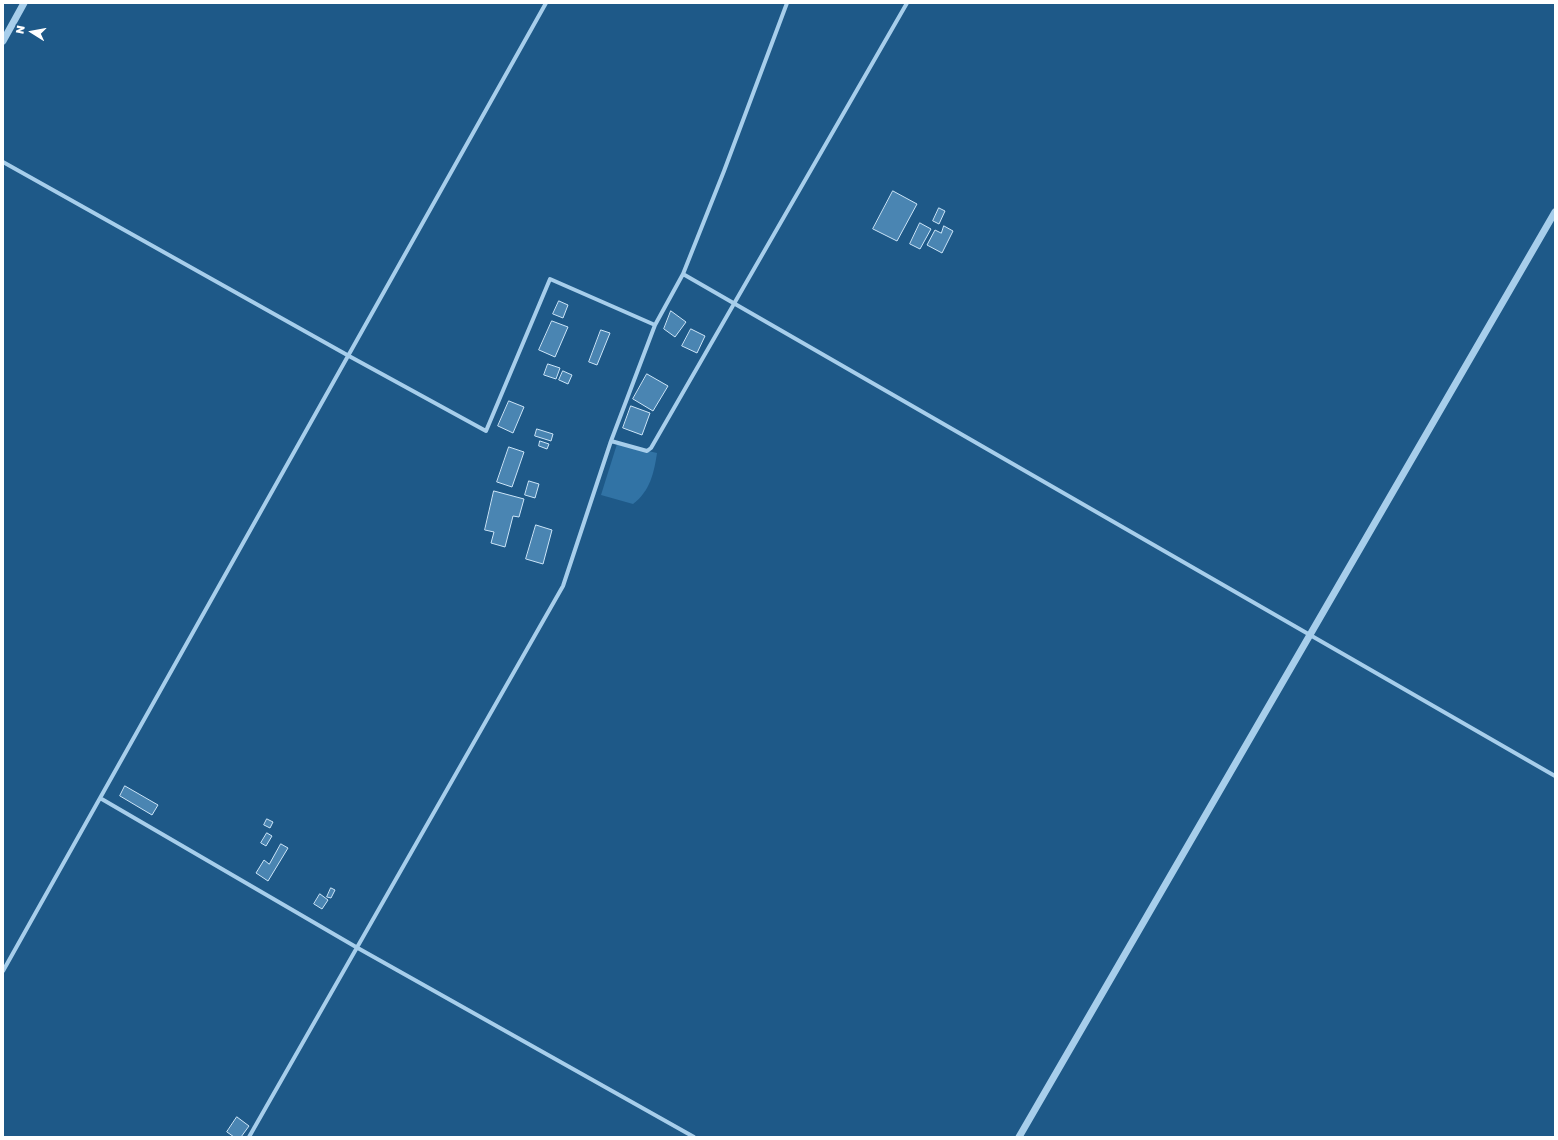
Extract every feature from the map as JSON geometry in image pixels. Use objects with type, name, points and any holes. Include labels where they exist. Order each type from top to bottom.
[{"type":"street","points":[[3,41],[24,3]]},
{"type":"street","points":[[3,971],[546,3]]},
{"type":"street","points":[[249,1137],[563,586],[611,441],[655,325],[682,274],[724,171],[787,3]]},
{"type":"street","points":[[611,441],[647,451],[651,448],[907,3]]},
{"type":"street","points":[[3,162],[486,431],[550,279],[655,325]]},
{"type":"street","points":[[1019,1137],[1555,212]]},
{"type":"street","points":[[682,274],[1555,776]]},
{"type":"street","points":[[100,798],[356,947],[694,1137]]},
{"type":"shaded area","points":[[617,444],[657,453],[650,481],[644,493],[633,504],[601,495]]},
{"type":"building","points":[[893,191],[917,204],[897,241],[873,229]]},
{"type":"building","points":[[939,208],[945,211],[939,224],[933,221]]},
{"type":"building","points":[[920,223],[931,229],[920,249],[910,244]]},
{"type":"building","points":[[944,226],[953,231],[942,253],[927,245],[935,230],[941,233]]},
{"type":"building","points":[[559,301],[568,305],[563,318],[553,314]]},
{"type":"building","points":[[671,311],[686,322],[675,337],[664,329]]},
{"type":"building","points":[[552,321],[568,327],[555,357],[539,350]]},
{"type":"building","points":[[691,329],[705,336],[697,353],[682,346]]},
{"type":"building","points":[[601,330],[610,333],[597,365],[589,362]]},
{"type":"building","points":[[548,364],[560,368],[556,379],[544,375]]},
{"type":"building","points":[[563,371],[572,375],[568,384],[559,380]]},
{"type":"building","points":[[647,374],[668,386],[653,411],[633,399]]},
{"type":"building","points":[[509,401],[524,407],[513,433],[498,426]]},
{"type":"building","points":[[631,406],[650,413],[642,435],[623,428]]},
{"type":"building","points":[[537,429],[553,434],[551,441],[535,436]]},
{"type":"building","points":[[540,441],[549,444],[547,449],[539,446]]},
{"type":"building","points":[[509,447],[524,452],[512,487],[497,482]]},
{"type":"building","points":[[529,481],[539,484],[535,498],[525,495]]},
{"type":"building","points":[[494,491],[524,499],[519,517],[513,516],[505,547],[491,543],[494,532],[485,530]]},
{"type":"building","points":[[536,525],[552,530],[543,564],[526,559]]},
{"type":"building","points":[[125,786],[158,805],[152,815],[120,796]]},
{"type":"building","points":[[267,819],[273,822],[270,828],[264,825]]},
{"type":"building","points":[[267,833],[272,836],[266,846],[261,843]]},
{"type":"building","points":[[281,844],[288,848],[268,881],[256,873],[264,860],[269,864]]},
{"type":"building","points":[[331,888],[335,890],[331,898],[327,897]]},
{"type":"building","points":[[320,894],[328,900],[322,909],[314,904]]},
{"type":"building","points":[[237,1117],[249,1126],[241,1137],[234,1137],[227,1132]]}]
